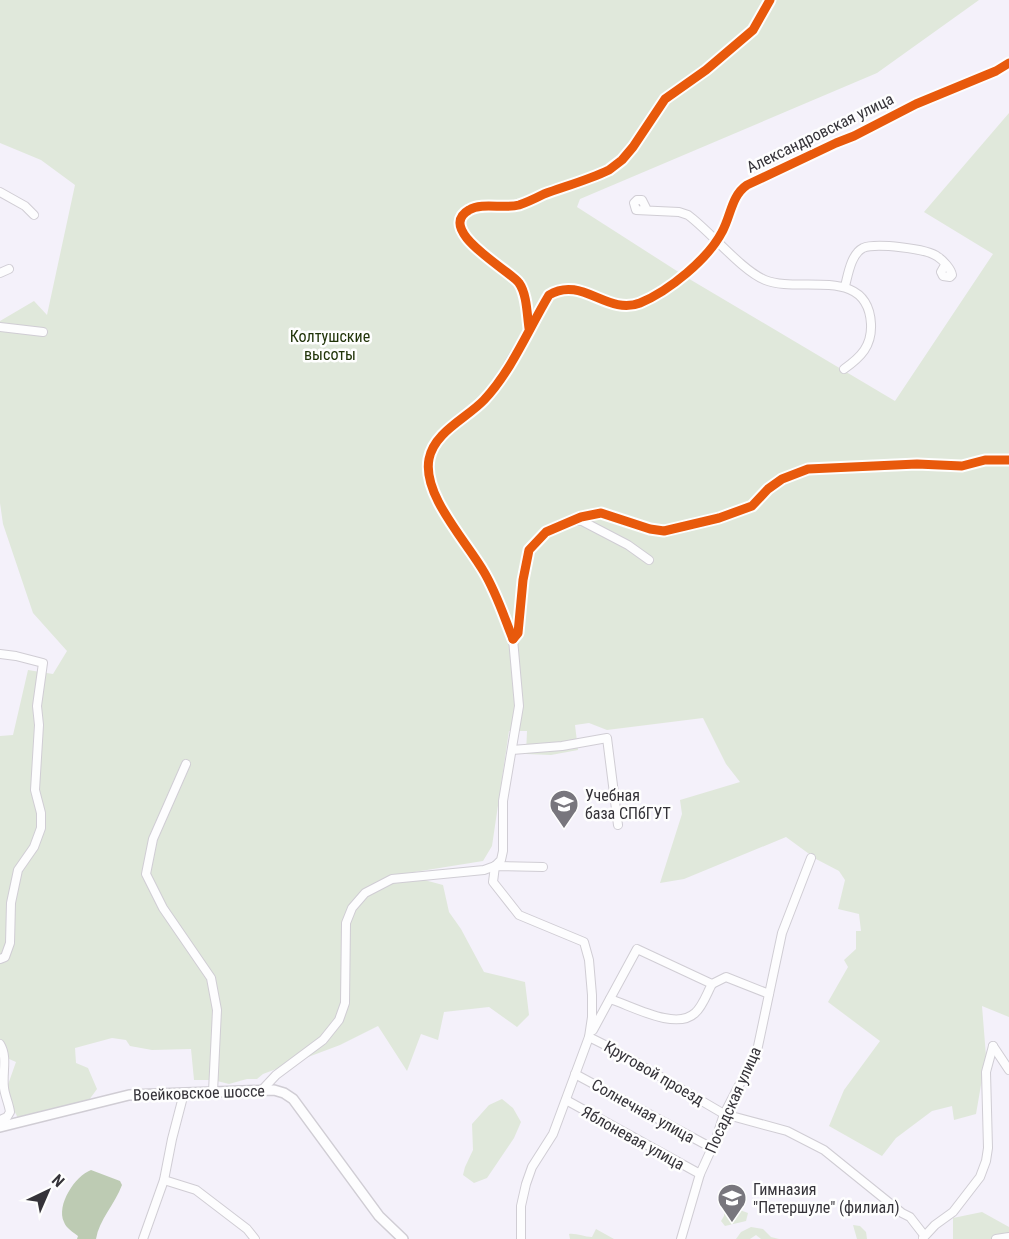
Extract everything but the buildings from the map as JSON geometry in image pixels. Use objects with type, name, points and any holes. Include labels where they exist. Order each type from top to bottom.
[{"type":"street","points":[[529,328],[519,282],[467,239],[461,227],[461,218],[465,212],[472,208],[502,208],[521,204],[609,170],[633,147],[665,99],[705,70],[753,30],[770,0]]},
{"type":"street","name":"Александровская улица","points":[[513,639],[489,580],[446,515],[436,494],[429,467],[433,447],[439,439],[482,403],[494,389],[549,295],[561,289],[587,293],[624,307],[658,294],[684,275],[718,240],[739,190],[916,104],[996,71],[1009,63]]},
{"type":"street","points":[[0,192],[25,206],[34,215]]},
{"type":"street","points":[[646,210],[688,214],[752,272],[765,280],[787,284],[845,286],[865,303],[872,326],[866,349],[860,358],[844,369]]},
{"type":"street","points":[[845,286],[854,257],[863,248],[873,246],[924,251],[937,256],[945,265]]},
{"type":"street","points":[[0,273],[9,269]]},
{"type":"street","points":[[0,327],[43,332]]},
{"type":"street","points":[[521,1239],[521,1206],[526,1184],[532,1167],[553,1134],[589,1037],[592,1017],[589,960],[584,942],[519,915],[493,882],[495,866],[501,860],[503,851],[503,801],[519,706],[513,639],[518,633],[523,580],[530,550],[539,538],[553,528],[576,520],[582,520],[628,545],[649,560]]},
{"type":"street","points":[[0,654],[43,663],[37,706],[39,725],[35,790],[41,813],[41,828],[34,847],[18,870],[11,903],[10,943],[5,957],[0,959]]},
{"type":"street","points":[[512,750],[562,746],[608,738],[618,825]]},
{"type":"street","points":[[186,764],[153,839],[146,874],[163,908],[211,978],[217,1010],[213,1092]]},
{"type":"street","name":"Посадская улица","points":[[681,1239],[700,1174],[724,1114],[757,1051],[782,933],[811,858]]},
{"type":"street","points":[[262,1090],[276,1075],[323,1040],[339,1020],[345,1003],[346,923],[352,909],[365,893],[392,879],[484,870],[495,866],[543,867]]},
{"type":"street","name":"Круговой проезд","points":[[769,994],[726,977],[712,984],[637,949],[589,1037],[623,1054],[724,1114],[787,1131],[824,1150],[910,1217],[923,1237]]},
{"type":"street","points":[[610,999],[661,1018],[685,1019],[696,1012],[712,984]]},
{"type":"street","points":[[0,1044],[3,1048],[5,1064],[4,1091],[10,1113],[0,1120]]},
{"type":"street","points":[[923,1237],[953,1212],[980,1177],[986,1161],[988,1148],[986,1072],[993,1046],[1009,1071]]},
{"type":"street","name":"Солнечная улица","points":[[575,1074],[712,1148]]},
{"type":"street","name":"Воейковское шоссе","points":[[0,1127],[129,1095],[262,1090],[284,1093],[293,1098],[379,1216],[403,1239]]},
{"type":"street","points":[[143,1239],[164,1180],[184,1093]]},
{"type":"street","name":"Яблоневая улица","points":[[566,1100],[700,1174]]},
{"type":"street","points":[[164,1180],[196,1190],[247,1229],[255,1239]]},
{"type":"street","points":[[996,1239],[1009,1237]]},
{"type":"green space","name":"Колтушские высоты","points":[[0,0],[979,0],[877,73],[580,199],[577,207],[691,280],[895,401],[993,254],[924,212],[1009,113],[1009,1017],[982,1006],[986,1056],[976,1114],[954,1120],[952,1106],[932,1111],[896,1138],[882,1156],[829,1126],[844,1090],[880,1041],[828,1002],[848,967],[844,960],[856,949],[856,931],[861,931],[859,914],[838,909],[845,880],[839,871],[816,859],[786,837],[684,879],[660,883],[682,814],[680,800],[740,782],[726,764],[703,718],[607,730],[589,723],[575,725],[578,750],[551,755],[526,754],[527,731],[509,731],[492,846],[483,861],[402,874],[443,885],[449,912],[484,972],[525,982],[529,1015],[517,1027],[489,1007],[444,1012],[438,1040],[421,1034],[407,1071],[378,1026],[340,1045],[263,1074],[257,1079],[229,1084],[213,1080],[194,1080],[191,1049],[152,1050],[130,1046],[126,1040],[112,1038],[75,1048],[76,1063],[88,1068],[97,1089],[89,1100],[19,1120],[5,1093],[16,1062],[0,1055],[0,736],[13,735],[28,670],[53,674],[67,651],[33,613],[3,524],[0,503],[0,321],[34,301],[47,315],[75,185],[41,160],[0,143]]},
{"type":"green space","points":[[502,1099],[513,1108],[521,1122],[514,1138],[487,1178],[474,1183],[463,1175],[473,1150],[472,1124],[489,1105]]},
{"type":"green space","points":[[724,1207],[729,1211],[740,1210],[748,1213],[746,1221],[725,1226],[721,1221],[724,1216]]},
{"type":"green space","points":[[982,1212],[1009,1227],[1009,1239],[953,1239],[953,1218]]},
{"type":"green space","points":[[853,1225],[860,1226],[866,1232],[867,1239],[857,1239]]},
{"type":"green space","points":[[751,1227],[763,1229],[771,1237],[779,1239],[761,1239],[756,1235],[750,1239],[736,1239],[741,1232]]},
{"type":"green space","points":[[596,1229],[614,1239],[570,1239],[569,1234],[592,1237]]},
{"type":"shaded area","points":[[91,1170],[120,1181],[122,1185],[100,1225],[96,1239],[77,1239],[78,1236],[65,1224],[62,1215],[63,1208],[73,1185]]},
{"type":"cycle path","points":[[529,328],[525,299],[519,283],[467,239],[461,228],[461,218],[474,208],[519,205],[609,170],[633,147],[665,99],[706,70],[753,30],[770,0]]},
{"type":"cycle path","points":[[513,639],[489,580],[439,503],[432,488],[429,459],[432,449],[444,433],[477,407],[503,376],[549,295],[561,290],[572,290],[628,306],[651,298],[687,273],[707,253],[722,232],[734,200],[747,185],[854,136],[916,104],[996,71],[1009,63]]},
{"type":"cycle path","points":[[513,639],[518,633],[523,580],[529,550],[546,532],[581,517],[601,513],[650,529],[664,531],[719,518],[752,506],[768,489],[782,479],[808,469],[917,464],[962,466],[985,460],[1009,460]]},
{"type":"place","name":"Учебная база СПбГУТ","points":[[564,830]]},
{"type":"place","name":"Гимназия \"Петершуле\" (филиал)","points":[[732,1224]]}]
